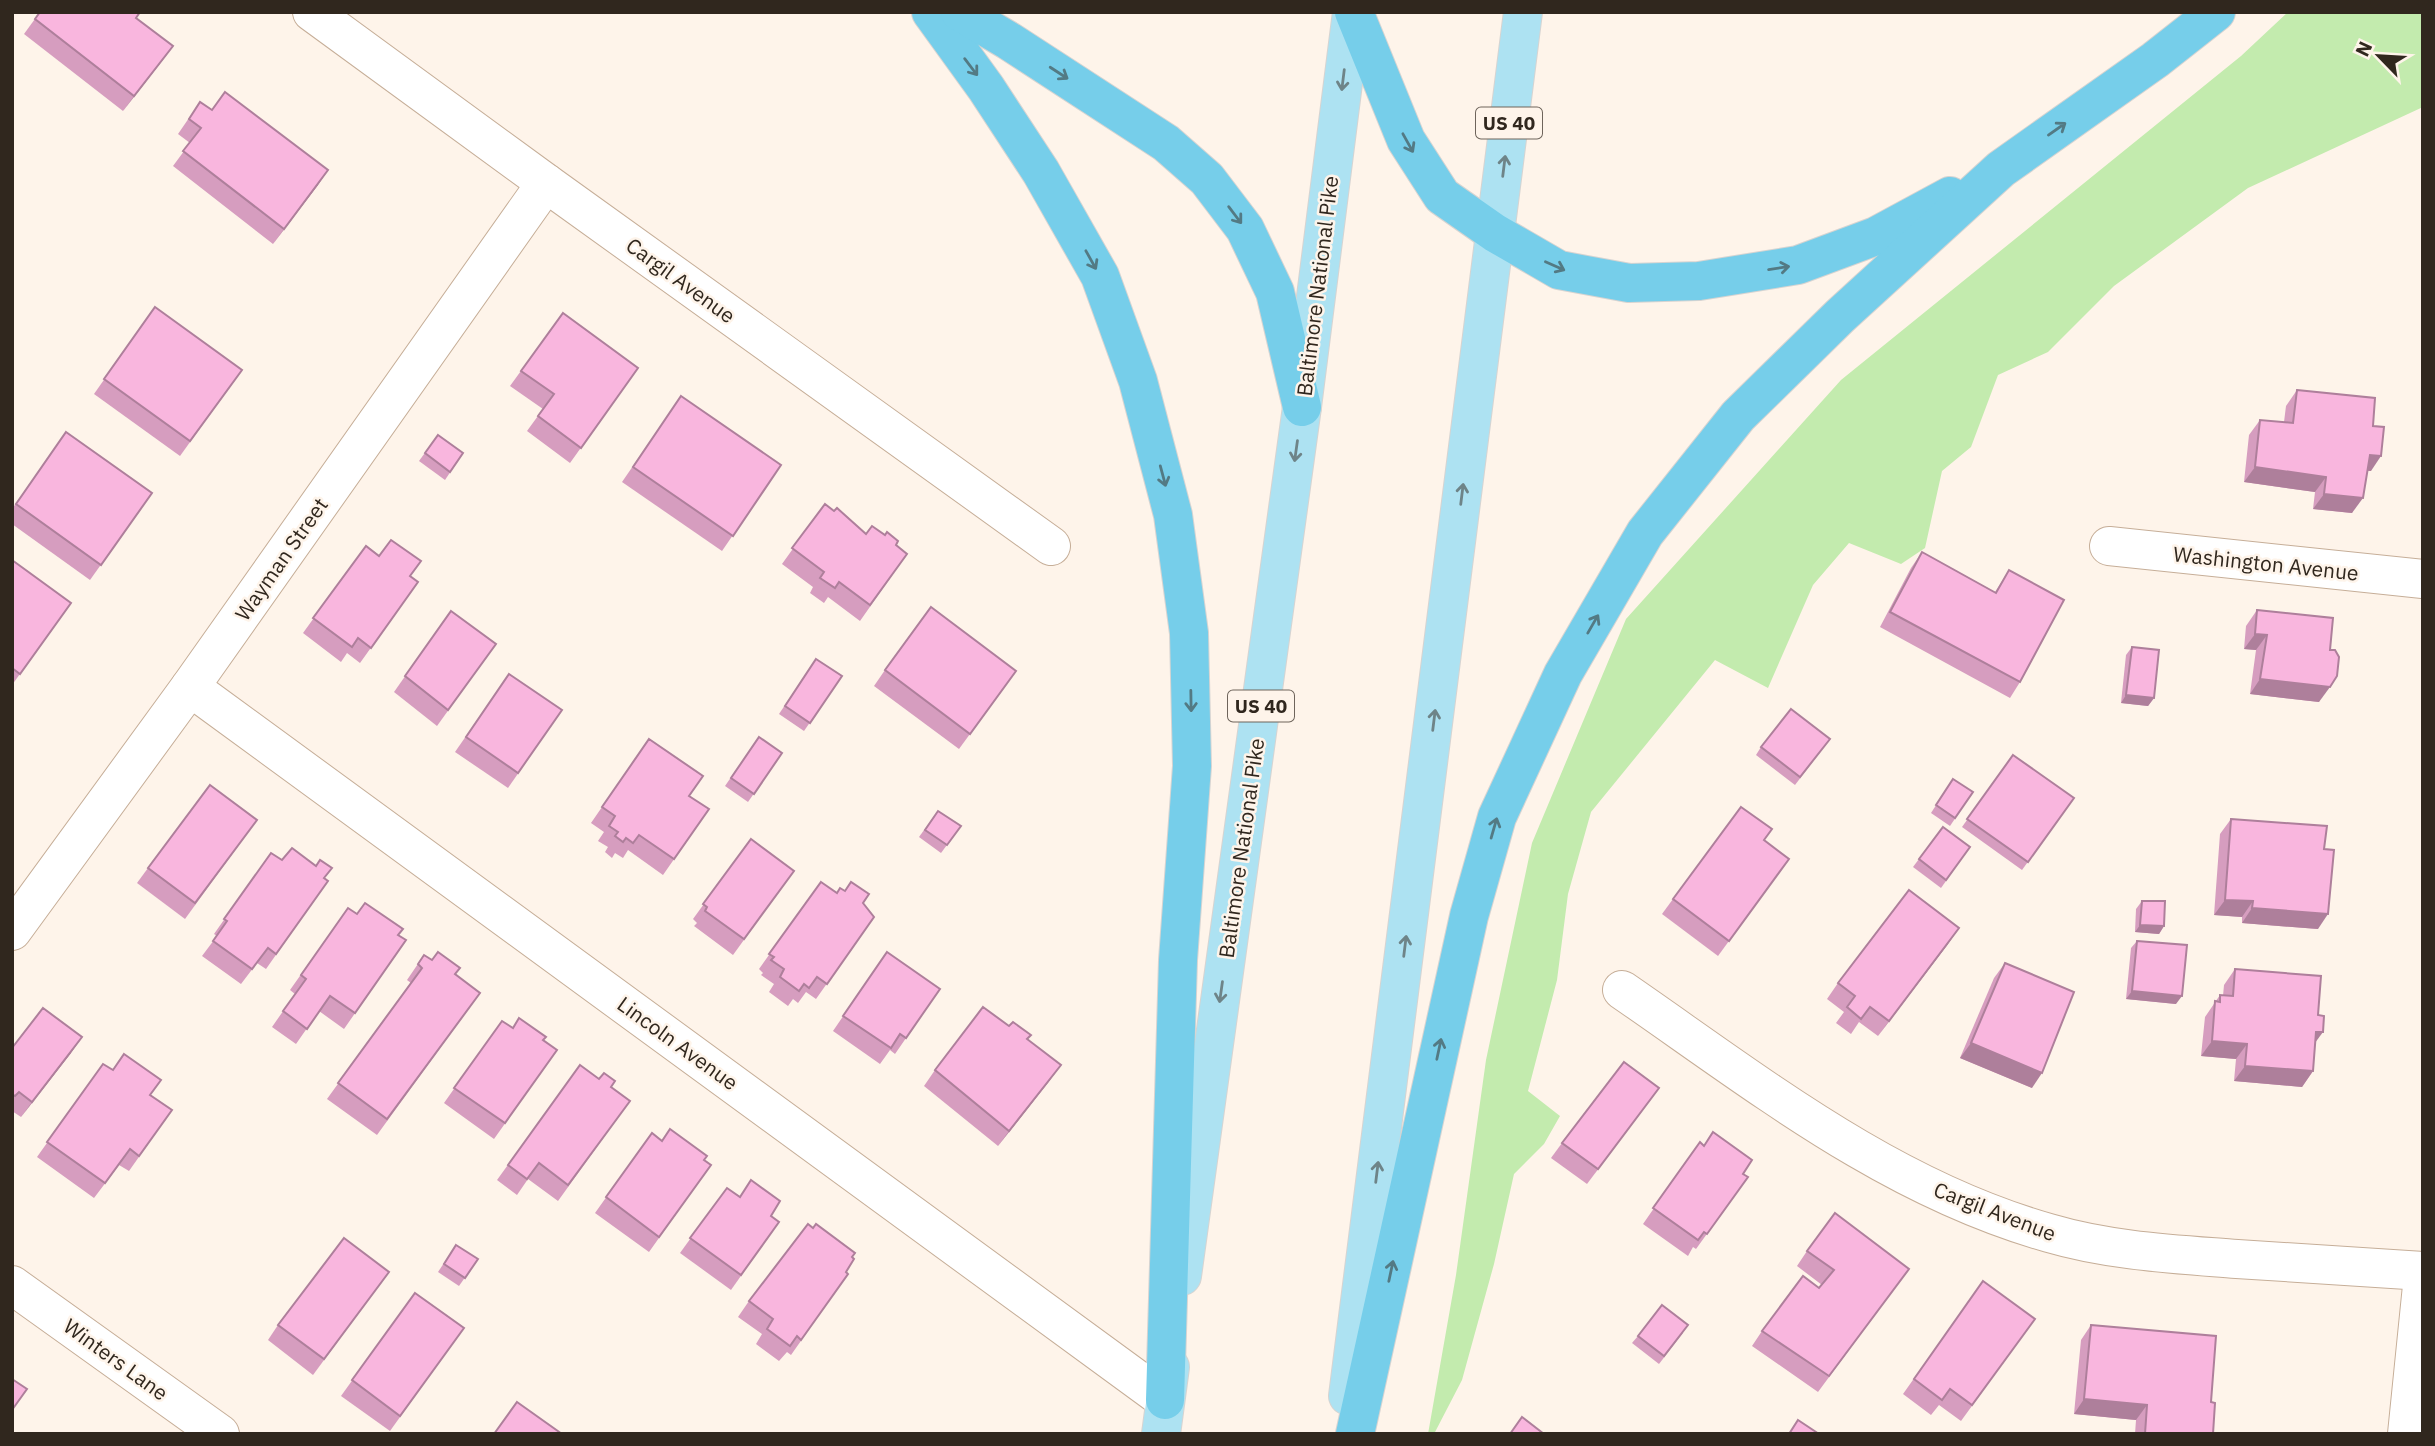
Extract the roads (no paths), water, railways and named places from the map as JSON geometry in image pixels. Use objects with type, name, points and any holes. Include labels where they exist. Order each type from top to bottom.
[{"type":"highway","points":[[931,12],[986,88],[1041,172],[1100,276],[1138,381],[1173,515],[1189,633],[1192,766],[1178,960],[1163,1417]]},
{"type":"highway","points":[[960,12],[1166,143],[1207,179],[1245,229],[1275,292],[1302,407]]},
{"type":"highway","points":[[1353,12],[1406,141],[1442,196],[1495,233],[1559,270],[1629,283],[1699,281],[1798,265],[1876,236],[2001,169],[2155,60],[2216,12]]},
{"type":"highway","points":[[1355,1434],[1469,916],[1497,817],[1563,674],[1645,533],[1738,416],[1840,316],[2001,169]]},
{"type":"main road","name":"Baltimore National Pike","points":[[1163,1417],[1302,407],[1353,12]]},
{"type":"main road","name":"US 40","points":[[1344,1434],[1523,12]]},
{"type":"street","name":"Cargil Avenue","points":[[312,12],[1051,546]]},
{"type":"street","name":"Wayman Street","points":[[12,931],[190,687],[546,183]]},
{"type":"street","name":"Washington Avenue","points":[[2109,546],[2423,579]]},
{"type":"street","name":"Lincoln Avenue","points":[[190,687],[1163,1417]]},
{"type":"street","name":"Cargil Avenue","points":[[1622,990],[1797,1111],[1881,1164],[1963,1202],[2049,1233],[2134,1252],[2423,1274]]},
{"type":"street","points":[[2407,1434],[2423,1274]]},
{"type":"street","name":"Winters Lane","points":[[12,1284],[220,1434]]}]
